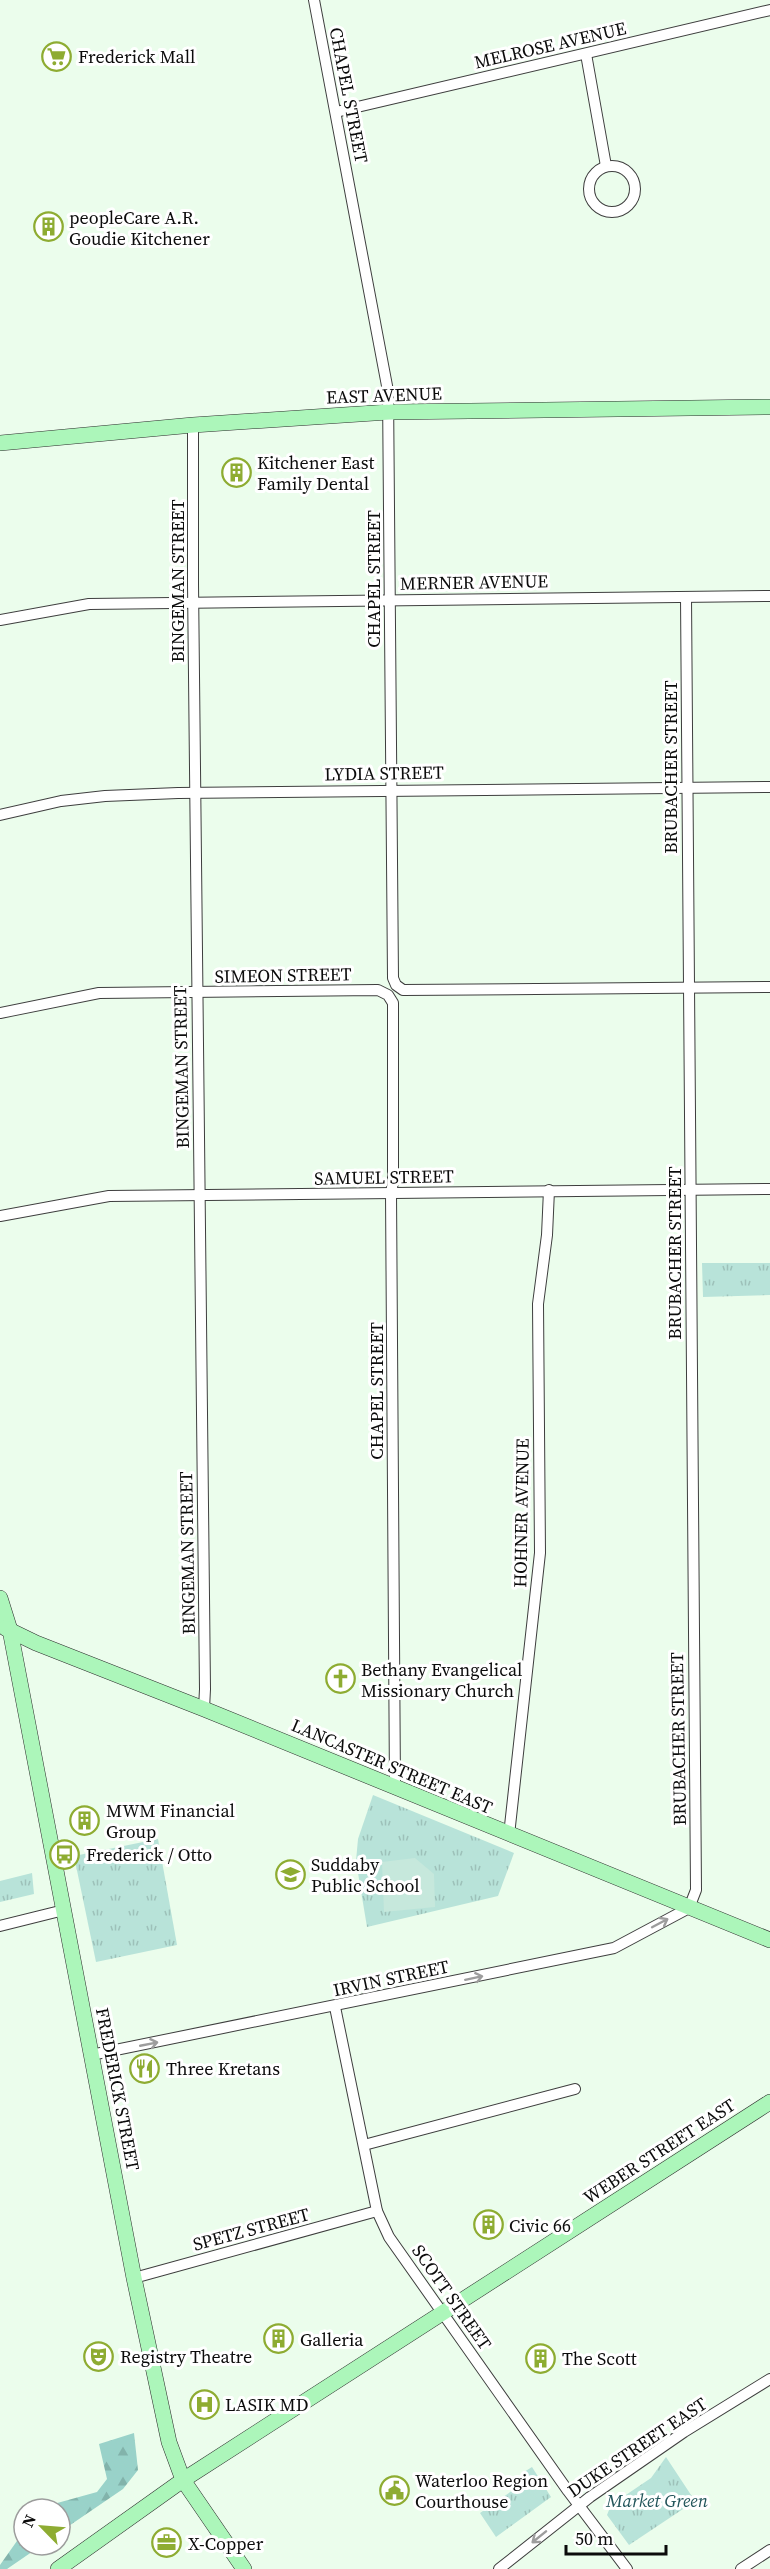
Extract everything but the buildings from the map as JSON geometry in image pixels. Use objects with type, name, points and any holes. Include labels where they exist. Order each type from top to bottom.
[{"type":"main road","name":"EAST AVENUE","points":[[0,443],[193,425],[389,412],[770,406]]},
{"type":"main road","name":"FREDERICK STREET","points":[[0,1598],[3,1629],[64,1910],[134,2278],[169,2442],[183,2480],[244,2569]]},
{"type":"main road","name":"LANCASTER STREET EAST","points":[[3,1629],[770,1940]]},
{"type":"main road","name":"WEBER STREET EAST","points":[[58,2569],[183,2480],[770,2102]]},
{"type":"street","name":"CHAPEL STREET","points":[[314,0],[387,380],[393,978],[396,985],[403,990],[688,987]]},
{"type":"street","name":"MELROSE AVENUE","points":[[336,112],[770,10]]},
{"type":"street","points":[[586,54],[606,166]]},
{"type":"street","points":[[618,165],[634,179],[634,197],[629,204],[614,212],[608,212],[595,205],[588,189],[591,177],[597,170],[606,166],[618,165]]},
{"type":"street","name":"BINGEMAN STREET","points":[[193,425],[204,1709]]},
{"type":"street","name":"MERNER AVENUE","points":[[0,621],[89,604],[770,596]]},
{"type":"street","name":"BRUBACHER STREET","points":[[686,597],[696,1890],[689,1908]]},
{"type":"street","name":"LYDIA STREET","points":[[0,815],[61,801],[94,797],[196,792],[770,788]]},
{"type":"street","points":[[688,987],[770,987]]},
{"type":"street","name":"SIMEON STREET","points":[[0,1013],[99,993],[372,990],[388,995]]},
{"type":"street","name":"CHAPEL STREET","points":[[388,995],[393,1003],[393,1182],[391,1193],[395,1788]]},
{"type":"street","name":"SAMUEL STREET","points":[[0,1216],[109,1196],[770,1189]]},
{"type":"street","name":"HOHNER AVENUE","points":[[509,1835],[540,1553],[538,1304],[549,1190]]},
{"type":"street","name":"IRVIN STREET","points":[[92,2055],[614,1948],[689,1908]]},
{"type":"street","points":[[0,1926],[64,1910]]},
{"type":"street","name":"SCOTT STREET","points":[[335,2007],[377,2211],[389,2237],[579,2506],[627,2569]]},
{"type":"street","points":[[364,2145],[574,2089]]},
{"type":"street","name":"SPETZ STREET","points":[[134,2278],[377,2211]]},
{"type":"street","name":"DUKE STREET EAST","points":[[499,2569],[579,2506],[684,2432],[770,2379]]},
{"type":"street","points":[[741,2569],[770,2550]]},
{"type":"green space","points":[[702,1263],[770,1263],[770,1295],[703,1297]]},
{"type":"green space","points":[[373,1795],[514,1853],[498,1896],[367,1927],[356,1861],[358,1839]]},
{"type":"green space","points":[[158,1839],[177,1945],[96,1962],[74,1856]]},
{"type":"green space","points":[[32,1873],[34,1894],[0,1902],[0,1881]]},
{"type":"green space","points":[[134,2433],[138,2470],[123,2489],[72,2524],[72,2499],[97,2492],[107,2479],[99,2444]]},
{"type":"green space","name":"Market Green","points":[[666,2457],[695,2501],[629,2545],[607,2515],[611,2505],[651,2478]]},
{"type":"green space","points":[[532,2467],[551,2497],[496,2537],[480,2513],[529,2479],[524,2472]]},
{"type":"green space","points":[[12,2548],[12,2557],[24,2557],[7,2569],[0,2569],[0,2565]]},
{"type":"shaded area","points":[[415,1858],[434,1874],[435,1907],[384,1912],[382,1862]]},
{"type":"place","name":"Frederick Mall","points":[[57,56]]},
{"type":"place","name":"peopleCare A.R. Goudie Kitchener","points":[[48,227]]},
{"type":"place","name":"Kitchener East Family Dental","points":[[236,472]]},
{"type":"place","name":"Bethany Evangelical Missionary Church","points":[[340,1679]]},
{"type":"place","name":"MWM Financial Group","points":[[85,1820]]},
{"type":"place","name":"Frederick / Otto","points":[[65,1854]]},
{"type":"place","name":"Suddaby Public School","points":[[290,1874]]},
{"type":"place","name":"Three Kretans","points":[[145,2068]]},
{"type":"place","name":"Civic 66","points":[[488,2225]]},
{"type":"place","name":"Galleria","points":[[279,2339]]},
{"type":"place","name":"Registry Theatre","points":[[99,2356]]},
{"type":"place","name":"The Scott","points":[[541,2358]]},
{"type":"place","name":"LASIK MD","points":[[204,2404]]},
{"type":"place","name":"Waterloo Region Courthouse","points":[[394,2490]]},
{"type":"place","name":"X-Copper","points":[[167,2543]]}]
